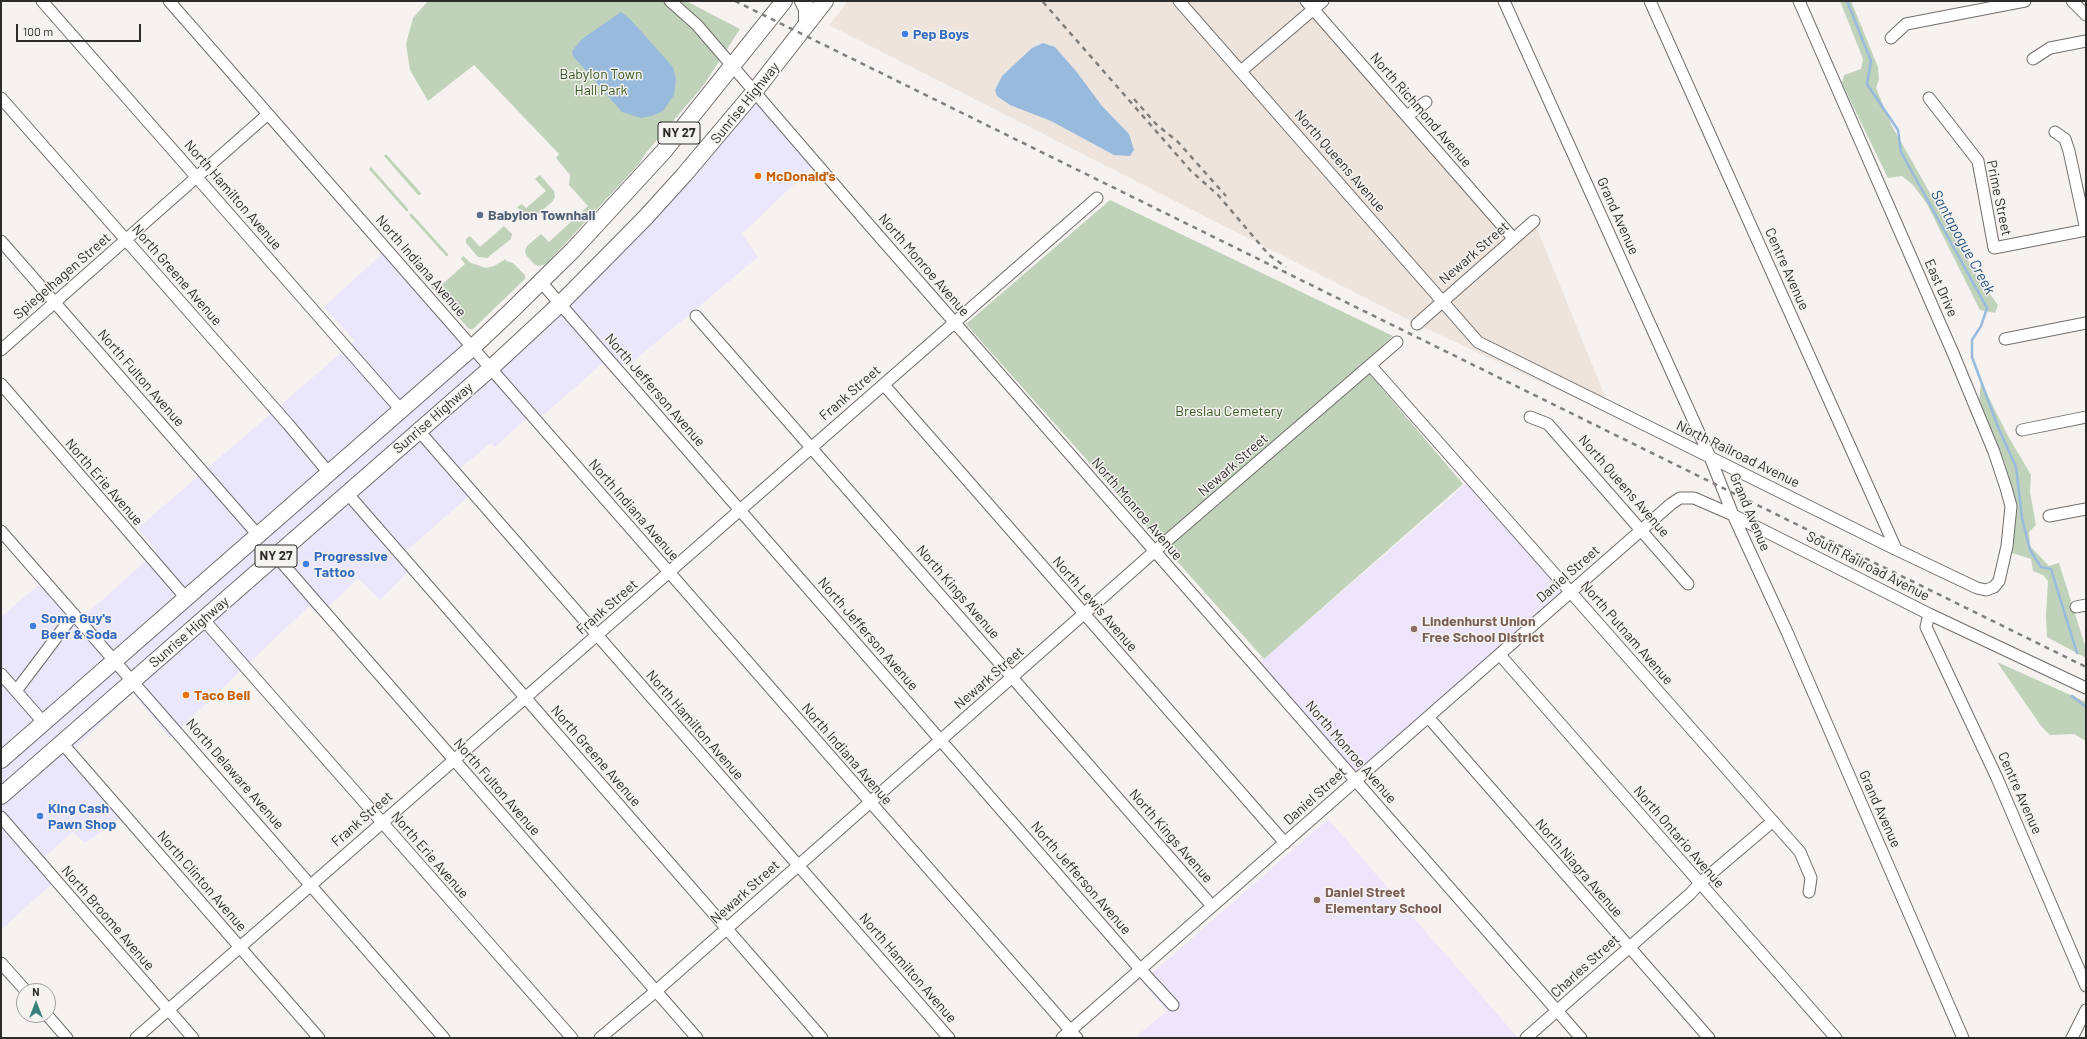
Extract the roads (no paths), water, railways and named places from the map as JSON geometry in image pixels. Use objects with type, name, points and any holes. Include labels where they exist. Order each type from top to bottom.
[{"type":"highway","name":"Sunrise Highway","points":[[1,760],[473,347],[541,282],[573,250],[649,168],[784,1]]},
{"type":"highway","points":[[803,1],[807,9],[807,24]]},
{"type":"highway","name":"Sunrise Highway","points":[[1,796],[491,368],[560,304],[663,199],[754,92],[825,1]]},
{"type":"street","name":"North Hamilton Avenue","points":[[42,1],[401,410]]},
{"type":"street","name":"North Indiana Avenue","points":[[169,1],[870,803],[1070,1036]]},
{"type":"street","name":"North Monroe Avenue","points":[[670,1],[697,25],[954,322],[1581,1038]]},
{"type":"street","name":"North Queens Avenue","points":[[1179,1],[1478,342]]},
{"type":"street","points":[[1241,71],[1310,5],[1323,1]]},
{"type":"street","name":"Grand Avenue","points":[[1504,1],[1710,457],[1733,515],[1787,632],[1963,1038]]},
{"type":"street","name":"Centre Avenue","points":[[1650,1],[1896,549]]},
{"type":"street","name":"East Drive","points":[[1799,1],[1953,353],[1994,452],[2006,488],[2011,506],[2007,546],[1999,581],[1994,587],[1986,590]]},
{"type":"street","points":[[1891,38],[1906,24],[2025,1]]},
{"type":"street","points":[[2072,1],[2086,15]]},
{"type":"street","name":"North Richmond Avenue","points":[[1310,5],[1513,238]]},
{"type":"street","points":[[2033,59],[2050,48],[2086,41]]},
{"type":"street","name":"North Greene Avenue","points":[[1,98],[288,424],[329,473]]},
{"type":"street","name":"Prime Street","points":[[1929,98],[1978,161],[1994,248],[2086,230]]},
{"type":"street","points":[[1407,116],[1426,102]]},
{"type":"street","name":"Spiegelhagen Street","points":[[1,350],[268,114]]},
{"type":"street","points":[[2055,132],[2065,139],[2069,151],[2086,230]]},
{"type":"street","name":"Frank Street","points":[[136,1038],[241,948],[381,822],[740,512],[811,447],[1097,198]]},
{"type":"street","name":"Newark Street","points":[[1417,324],[1442,300],[1534,221]]},
{"type":"street","name":"North Fulton Avenue","points":[[1,241],[258,535]]},
{"type":"street","name":"North Jefferson Avenue","points":[[541,282],[740,512],[1173,1005]]},
{"type":"street","name":"North Kings Avenue","points":[[696,316],[1212,906]]},
{"type":"street","points":[[2005,339],[2086,323]]},
{"type":"street","name":"Newark Street","points":[[600,1038],[656,991],[1085,615],[1155,551],[1397,342]]},
{"type":"street","name":"North Railroad Avenue","points":[[1478,342],[1896,549],[1977,588],[1986,590]]},
{"type":"street","name":"North Putnam Avenue","points":[[1371,366],[1800,852],[1811,878],[1809,892]]},
{"type":"street","name":"North Erie Avenue","points":[[1,384],[186,598]]},
{"type":"street","name":"North Lewis Avenue","points":[[884,385],[1286,843]]},
{"type":"street","name":"North Queens Avenue","points":[[1530,417],[1548,424],[1642,529],[1688,584]]},
{"type":"street","points":[[2022,430],[2086,417]]},
{"type":"street","name":"North Hamilton Avenue","points":[[418,431],[949,1038]]},
{"type":"street","name":"North Greene Avenue","points":[[347,493],[822,1038]]},
{"type":"street","name":"South Railroad Avenue","points":[[1642,529],[1676,500],[1684,497],[1694,498],[1733,515],[1929,614],[2086,688]]},
{"type":"street","points":[[2049,516],[2086,509]]},
{"type":"street","name":"Daniel Street","points":[[1070,1036],[1140,969],[1286,843],[1642,529]]},
{"type":"street","name":"North Delaware Avenue","points":[[1,530],[444,1038]]},
{"type":"street","name":"North Fulton Avenue","points":[[276,556],[697,1038]]},
{"type":"street","points":[[16,691],[74,614]]},
{"type":"street","name":"Centre Avenue","points":[[1929,614],[1926,627],[1997,778],[2086,986]]},
{"type":"street","name":"North Erie Avenue","points":[[203,619],[572,1038]]},
{"type":"street","name":"North Ontario Avenue","points":[[1500,655],[1836,1038]]},
{"type":"street","points":[[1,674],[44,723]]},
{"type":"street","name":"North Niagra Avenue","points":[[1428,717],[1709,1038]]},
{"type":"street","name":"North Clinton Avenue","points":[[62,743],[319,1038]]},
{"type":"street","name":"North Broome Avenue","points":[[1,817],[193,1038]]},
{"type":"street","name":"Charles Street","points":[[1526,1038],[1690,894],[1700,883],[1773,821]]},
{"type":"street","points":[[1,963],[19,983]]},
{"type":"street","points":[[2072,1038],[2086,1010]]},
{"type":"street","points":[[54,1023],[67,1038]]},
{"type":"water","points":[[621,12],[630,19],[673,67],[676,79],[674,95],[663,111],[652,116],[641,118],[622,112],[573,56],[572,51],[582,39]]},
{"type":"water","points":[[1043,43],[1055,47],[1076,71],[1102,106],[1129,134],[1134,150],[1130,156],[1114,155],[1051,121],[1010,105],[997,96],[995,90],[1002,76],[1032,48]]},
{"type":"waterway","name":"Santapogue Creek","points":[[1847,1],[1871,61],[1867,84],[1898,130],[1901,152],[1987,308],[1981,326],[1972,340],[1972,357],[1998,427],[2016,467],[2022,518],[2030,550],[2041,567],[2051,569],[2077,653]]},
{"type":"waterway","name":"Santapogue Creek","points":[[2072,696],[2086,707]]},
{"type":"railway","points":[[735,1],[2086,667]]},
{"type":"railway","points":[[1043,2],[1191,171],[1218,195],[1269,255],[1286,267]]},
{"type":"railway","points":[[1134,99],[1156,124],[1178,142],[1226,196]]},
{"type":"place","name":"Pep Boys","points":[[905,34]]},
{"type":"place","name":"McDonald's","points":[[758,176]]},
{"type":"place","name":"Babylon Townhall","points":[[480,215]]},
{"type":"place","name":"Progressive Tattoo","points":[[306,564]]},
{"type":"place","name":"Some Guy's Beer & Soda","points":[[33,626]]},
{"type":"place","name":"Lindenhurst Union Free School District","points":[[1414,629]]},
{"type":"place","name":"Taco Bell","points":[[186,695]]},
{"type":"place","name":"King Cash Pawn Shop","points":[[40,816]]},
{"type":"place","name":"Daniel Street Elementary School","points":[[1317,900]]},
{"type":"park label","name":"Babylon Town Hall Park","points":[[601,82]]},
{"type":"park label","name":"Breslau Cemetery","points":[[1229,411]]}]
